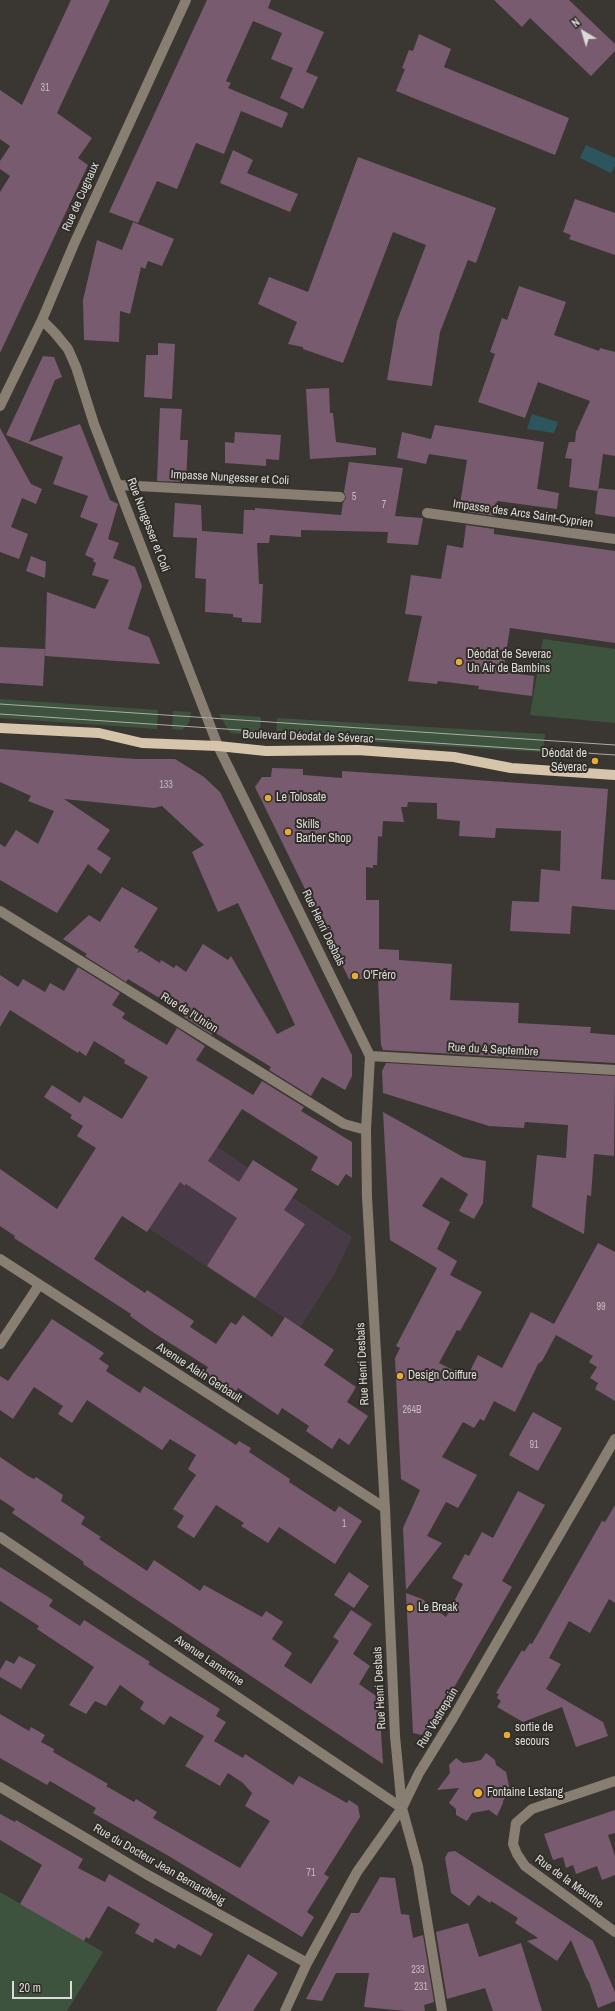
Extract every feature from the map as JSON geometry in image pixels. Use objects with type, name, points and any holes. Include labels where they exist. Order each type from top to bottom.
[{"type":"main road","name":"Boulevard Déodat de Séverac","points":[[0,728],[99,733],[142,743],[218,746],[266,751],[358,750],[454,757],[511,768],[615,775]]},
{"type":"street","name":"Rue de Cugnaux","points":[[0,406],[42,320],[77,237],[186,0]]},
{"type":"street","name":"Rue Nungesser et Coli","points":[[42,320],[56,333],[68,349],[76,367],[94,424],[119,485],[218,746]]},
{"type":"street","name":"Impasse Nungesser et Coli","points":[[119,485],[340,497]]},
{"type":"street","name":"Impasse des Arcs Saint-Cyprien","points":[[427,513],[615,539]]},
{"type":"street","name":"Rue Henri Desbals","points":[[218,746],[370,1056],[366,1130],[367,1197],[385,1508],[395,1736],[402,1808],[418,1866],[442,2011]]},
{"type":"street","name":"Rue de l'Union","points":[[0,911],[344,1124],[366,1130]]},
{"type":"street","name":"Rue du 4 Septembre","points":[[370,1056],[615,1070]]},
{"type":"street","name":"Avenue Alain Gerbault","points":[[0,1259],[385,1508]]},
{"type":"street","points":[[0,1344],[39,1285]]},
{"type":"street","name":"Rue Vestrepain","points":[[285,2011],[308,1963],[357,1872],[402,1808],[419,1773],[457,1712],[615,1439]]},
{"type":"street","name":"Avenue Lamartine","points":[[0,1537],[402,1808]]},
{"type":"street","name":"Rue de la Meurthe","points":[[615,1781],[532,1809],[516,1823],[513,1844],[517,1854],[525,1866],[615,1932]]},
{"type":"street","name":"Rue du Docteur Jean Bernardbeig","points":[[0,1787],[146,1874],[308,1963]]},
{"type":"shaded area","points":[[183,1124],[352,1237],[335,1273],[300,1328],[125,1213]]},
{"type":"green space","points":[[543,639],[615,649],[615,723],[530,715]]},
{"type":"green space","points":[[0,699],[158,710],[157,729],[0,718]]},
{"type":"green space","points":[[173,711],[191,712],[189,723],[182,730],[172,729]]},
{"type":"green space","points":[[219,714],[261,717],[260,735],[230,733]]},
{"type":"green space","points":[[277,718],[545,734],[543,752],[276,736]]},
{"type":"green space","points":[[0,1892],[103,1952],[67,2011],[0,2011]]},
{"type":"water","points":[[586,145],[615,158],[615,166],[611,173],[580,158]]},
{"type":"water","points":[[532,414],[558,422],[554,433],[527,429]]},
{"type":"building","points":[[71,0],[110,0],[57,113],[92,138],[78,158],[88,165],[0,353],[0,192],[10,176],[0,169],[0,161],[10,146],[0,139],[0,90],[22,105]]},
{"type":"building","points":[[207,0],[271,0],[268,8],[324,32],[306,72],[318,77],[303,109],[280,98],[293,68],[271,59],[282,33],[253,21],[226,81],[231,83],[228,88],[288,113],[282,128],[241,111],[224,154],[196,143],[177,189],[157,181],[138,223],[109,212]]},
{"type":"building","points":[[494,0],[569,0],[615,44],[615,51],[591,76],[530,18],[522,27]]},
{"type":"building","points":[[419,34],[451,49],[444,67],[569,118],[555,155],[396,91],[405,69],[402,68],[409,50],[413,51]]},
{"type":"building","points":[[233,150],[253,160],[247,173],[298,194],[290,212],[220,183]]},
{"type":"building","points":[[358,157],[496,208],[476,263],[468,260],[440,332],[432,386],[387,380],[397,321],[426,245],[393,232],[343,363],[303,349],[303,347],[288,344],[297,322],[258,304],[269,277],[308,292]]},
{"type":"building","points":[[575,199],[615,213],[615,255],[569,239],[571,235],[563,232]]},
{"type":"building","points":[[133,222],[174,239],[162,266],[148,261],[145,269],[141,267],[130,314],[120,311],[119,342],[84,340],[83,300],[97,240],[122,250]]},
{"type":"building","points":[[519,286],[566,302],[554,335],[599,351],[600,348],[615,352],[615,456],[603,454],[598,491],[569,487],[572,459],[565,458],[569,442],[575,442],[576,432],[590,401],[538,382],[525,418],[478,402],[495,354],[490,352],[502,318],[507,320]]},
{"type":"building","points":[[158,343],[175,344],[172,399],[144,397],[146,355],[158,355]]},
{"type":"building","points":[[43,356],[54,357],[62,377],[55,380],[29,442],[80,424],[110,500],[118,504],[108,539],[119,543],[113,558],[135,567],[142,586],[128,629],[149,637],[160,664],[45,656],[47,592],[95,609],[109,580],[92,575],[96,563],[93,561],[94,559],[85,555],[98,524],[80,517],[88,496],[53,484],[63,457],[6,435]]},
{"type":"building","points":[[329,388],[330,413],[333,413],[336,442],[376,448],[376,455],[310,459],[306,389]]},
{"type":"building","points":[[160,408],[182,409],[180,440],[188,440],[186,482],[157,481]]},
{"type":"building","points":[[435,425],[544,442],[537,489],[559,493],[557,509],[497,501],[495,516],[468,512],[469,505],[460,504],[467,460],[429,454],[426,464],[397,458],[402,432],[431,439]]},
{"type":"building","points":[[0,428],[31,484],[42,489],[36,504],[22,498],[11,527],[28,534],[19,559],[0,552]]},
{"type":"building","points":[[235,432],[281,435],[279,460],[266,459],[266,466],[225,463],[225,442],[234,443]]},
{"type":"building","points":[[349,462],[403,468],[395,516],[423,518],[418,545],[387,543],[388,532],[301,530],[301,537],[270,535],[269,543],[257,543],[259,584],[263,584],[261,623],[242,622],[242,618],[233,617],[233,614],[205,612],[206,579],[195,578],[197,538],[173,537],[175,503],[201,505],[202,531],[243,534],[244,510],[255,510],[255,508],[341,515],[343,503],[346,498],[344,492]]},
{"type":"building","points":[[598,488],[615,490],[615,517],[595,514]]},
{"type":"building","points":[[466,525],[494,529],[494,534],[615,551],[615,643],[510,628],[503,672],[534,676],[532,696],[478,689],[479,686],[438,681],[437,684],[408,681],[422,616],[405,614],[411,575],[441,579],[447,545],[463,548]]},
{"type":"building","points":[[31,556],[46,562],[45,578],[26,571]]},
{"type":"building","points":[[0,647],[45,649],[43,686],[0,683]]},
{"type":"building","points":[[0,749],[136,759],[175,759],[204,777],[220,792],[352,1055],[352,1076],[345,1090],[322,1077],[311,1096],[269,1070],[271,1067],[214,1032],[212,1035],[184,1017],[186,1014],[128,979],[126,982],[85,956],[87,954],[63,939],[89,915],[100,922],[122,887],[158,908],[134,947],[139,950],[137,953],[141,951],[160,963],[161,960],[174,968],[176,965],[186,972],[203,944],[228,960],[231,956],[277,1034],[295,1025],[238,903],[218,912],[192,852],[204,845],[162,806],[154,808],[64,799],[110,830],[97,849],[111,858],[101,874],[88,864],[57,913],[0,880],[0,844],[5,847],[16,830],[38,844],[54,811],[28,801],[31,796],[0,782]]},
{"type":"building","points":[[272,768],[303,769],[303,775],[342,778],[342,771],[608,789],[601,879],[615,880],[615,910],[572,906],[570,934],[510,931],[512,901],[539,902],[541,869],[560,871],[561,831],[496,828],[495,838],[459,836],[460,821],[437,819],[437,803],[408,802],[407,807],[401,807],[404,822],[383,821],[382,837],[378,836],[377,865],[373,865],[373,868],[366,867],[366,900],[379,900],[379,949],[399,950],[399,960],[452,964],[450,1000],[519,1003],[518,1023],[591,1027],[590,1033],[615,1035],[615,1063],[383,1050],[381,1045],[378,979],[349,979],[255,787],[262,777],[271,777]]},
{"type":"building","points":[[78,967],[120,993],[112,1005],[125,1013],[122,1018],[167,1045],[177,1028],[205,1046],[196,1060],[253,1095],[262,1081],[304,1107],[301,1111],[352,1142],[352,1178],[346,1174],[338,1186],[311,1170],[318,1157],[242,1109],[208,1161],[239,1182],[253,1160],[298,1189],[284,1210],[305,1224],[255,1298],[207,1266],[237,1218],[186,1184],[185,1186],[180,1182],[147,1232],[122,1216],[94,1259],[145,1293],[147,1290],[194,1321],[190,1327],[216,1344],[231,1322],[236,1325],[243,1315],[272,1337],[285,1317],[334,1350],[324,1365],[356,1387],[347,1402],[368,1416],[349,1445],[339,1438],[332,1449],[306,1431],[309,1426],[282,1408],[278,1415],[238,1388],[234,1394],[204,1374],[208,1367],[154,1333],[130,1316],[131,1314],[14,1238],[15,1236],[0,1226],[0,1169],[57,1209],[96,1148],[77,1136],[83,1126],[70,1118],[72,1115],[44,1097],[52,1085],[80,1103],[84,1096],[122,1119],[148,1077],[124,1063],[125,1060],[94,1041],[86,1056],[79,1051],[78,1053],[10,1010],[0,1027],[0,975],[18,987],[23,979],[45,992],[50,983],[64,991]]},
{"type":"building","points":[[386,1063],[615,1076],[614,1156],[594,1154],[591,1196],[587,1195],[584,1234],[532,1207],[537,1155],[566,1158],[568,1125],[525,1122],[524,1128],[489,1126],[383,1093],[382,1071]]},
{"type":"building","points":[[383,1112],[463,1157],[486,1161],[483,1203],[474,1219],[459,1211],[468,1194],[441,1177],[422,1206],[450,1222],[437,1249],[457,1261],[450,1275],[482,1292],[460,1331],[457,1330],[439,1363],[467,1377],[478,1355],[502,1368],[531,1312],[554,1324],[598,1243],[615,1252],[615,1401],[595,1389],[598,1383],[590,1378],[597,1367],[589,1362],[593,1356],[556,1335],[542,1361],[538,1364],[515,1412],[494,1401],[484,1421],[480,1419],[474,1428],[463,1422],[442,1457],[477,1475],[458,1508],[446,1502],[427,1536],[442,1543],[406,1590],[403,1528],[420,1490],[401,1479],[395,1358],[400,1348],[396,1346],[437,1268],[390,1240]]},
{"type":"building","points":[[52,1319],[104,1353],[99,1359],[109,1366],[106,1371],[140,1393],[144,1386],[236,1445],[239,1441],[251,1448],[249,1452],[290,1479],[289,1482],[335,1512],[339,1506],[362,1521],[335,1564],[279,1527],[268,1543],[241,1526],[244,1523],[216,1505],[194,1538],[177,1527],[184,1516],[173,1509],[196,1475],[188,1469],[196,1455],[170,1439],[162,1450],[87,1400],[72,1423],[58,1414],[63,1406],[34,1387],[13,1419],[0,1410],[0,1376],[8,1381]]},
{"type":"building","points":[[533,1412],[562,1428],[538,1471],[509,1455]]},
{"type":"building","points":[[0,1457],[28,1476],[34,1479],[36,1477],[63,1495],[61,1501],[85,1517],[81,1524],[101,1537],[99,1539],[147,1571],[154,1560],[200,1591],[204,1585],[262,1617],[266,1611],[283,1622],[272,1639],[292,1653],[284,1666],[311,1684],[339,1641],[333,1637],[351,1610],[372,1624],[353,1654],[370,1666],[359,1684],[379,1698],[383,1764],[83,1564],[84,1562],[12,1513],[15,1509],[0,1499]]},
{"type":"building","points":[[518,1491],[545,1505],[502,1581],[512,1587],[426,1736],[413,1733],[406,1593],[422,1599],[446,1617],[463,1584],[452,1578],[465,1554],[469,1556],[482,1532],[493,1538]]},
{"type":"building","points":[[615,1505],[615,1603],[609,1599],[590,1633],[569,1621],[549,1658],[561,1664],[546,1689],[603,1722],[608,1736],[576,1747],[562,1707],[523,1722],[497,1707],[501,1701],[497,1698],[499,1694],[496,1693],[522,1650],[524,1652],[530,1643],[532,1644],[602,1521],[605,1522]]},
{"type":"building","points":[[0,1567],[53,1600],[49,1606],[80,1626],[84,1620],[150,1662],[148,1664],[220,1709],[216,1716],[226,1722],[214,1741],[243,1758],[245,1754],[293,1785],[299,1776],[347,1803],[349,1800],[358,1806],[360,1817],[324,1874],[329,1877],[307,1912],[314,1917],[302,1937],[167,1855],[93,1813],[96,1808],[50,1781],[47,1785],[0,1758],[0,1714],[29,1731],[31,1727],[45,1735],[41,1742],[54,1749],[53,1752],[108,1784],[106,1786],[134,1802],[136,1799],[157,1812],[153,1818],[240,1868],[270,1821],[245,1806],[252,1793],[243,1783],[228,1773],[220,1786],[185,1766],[204,1736],[170,1716],[164,1725],[140,1709],[144,1702],[120,1685],[106,1706],[95,1701],[86,1714],[69,1705],[94,1667],[37,1629],[39,1626],[0,1601]]},
{"type":"building","points":[[349,1572],[369,1586],[354,1608],[334,1595]]},
{"type":"building","points":[[19,1656],[36,1665],[21,1689],[0,1677],[0,1670],[6,1660],[14,1664]]},
{"type":"building","points":[[486,1753],[495,1760],[496,1765],[506,1772],[510,1790],[503,1801],[497,1816],[489,1810],[472,1813],[467,1821],[456,1815],[456,1809],[449,1803],[459,1788],[437,1790],[450,1773],[449,1765],[456,1758],[463,1763],[472,1762],[481,1760]]},
{"type":"building","points":[[615,1810],[615,1833],[608,1835],[615,1856],[615,1875],[602,1880],[597,1866],[576,1874],[573,1865],[566,1868],[563,1857],[553,1860],[544,1834]]},
{"type":"building","points":[[0,1814],[15,1822],[16,1820],[83,1859],[78,1868],[105,1882],[109,1874],[213,1934],[201,1956],[178,1944],[175,1949],[155,1938],[153,1943],[135,1933],[140,1924],[108,1906],[89,1939],[86,1937],[84,1941],[20,1904],[42,1865],[0,1840]]},
{"type":"building","points":[[455,1851],[593,1941],[615,1992],[615,2001],[598,2008],[589,1982],[571,1940],[557,1961],[527,1941],[538,1938],[515,1923],[518,1918],[491,1901],[490,1903],[478,1895],[469,1906],[451,1893],[445,1858],[448,1852]]},
{"type":"building","points":[[380,1877],[395,1878],[401,1914],[409,1915],[413,1938],[423,1935],[434,2002],[424,2005],[425,2011],[405,2011],[364,2007],[369,1973],[336,1973],[322,2001],[306,1999],[351,1913],[359,1913]]},
{"type":"building","points":[[468,1923],[479,1957],[521,1943],[542,2011],[493,2011],[485,1988],[447,1999],[436,1932]]},
{"type":"building","points":[[248,1954],[278,1973],[253,2011],[216,2011]]},
{"type":"tram line","points":[[0,704],[615,745]]},
{"type":"tram line","points":[[0,714],[615,755]]},
{"type":"place","name":"Déodat de Severac Un Air de Bambins","points":[[459,662]]},
{"type":"place","name":"Déodat de Séverac","points":[[595,761]]},
{"type":"place","name":"Le Tolosate","points":[[268,798]]},
{"type":"place","name":"Skills Barber Shop","points":[[288,832]]},
{"type":"place","name":"O'Fréro","points":[[355,976]]},
{"type":"place","name":"Design Coiffure","points":[[400,1376]]},
{"type":"place","name":"Le Break","points":[[410,1608]]},
{"type":"place","name":"sortie de secours","points":[[507,1735]]},
{"type":"place","name":"Fontaine Lestang","points":[[478,1793]]}]
